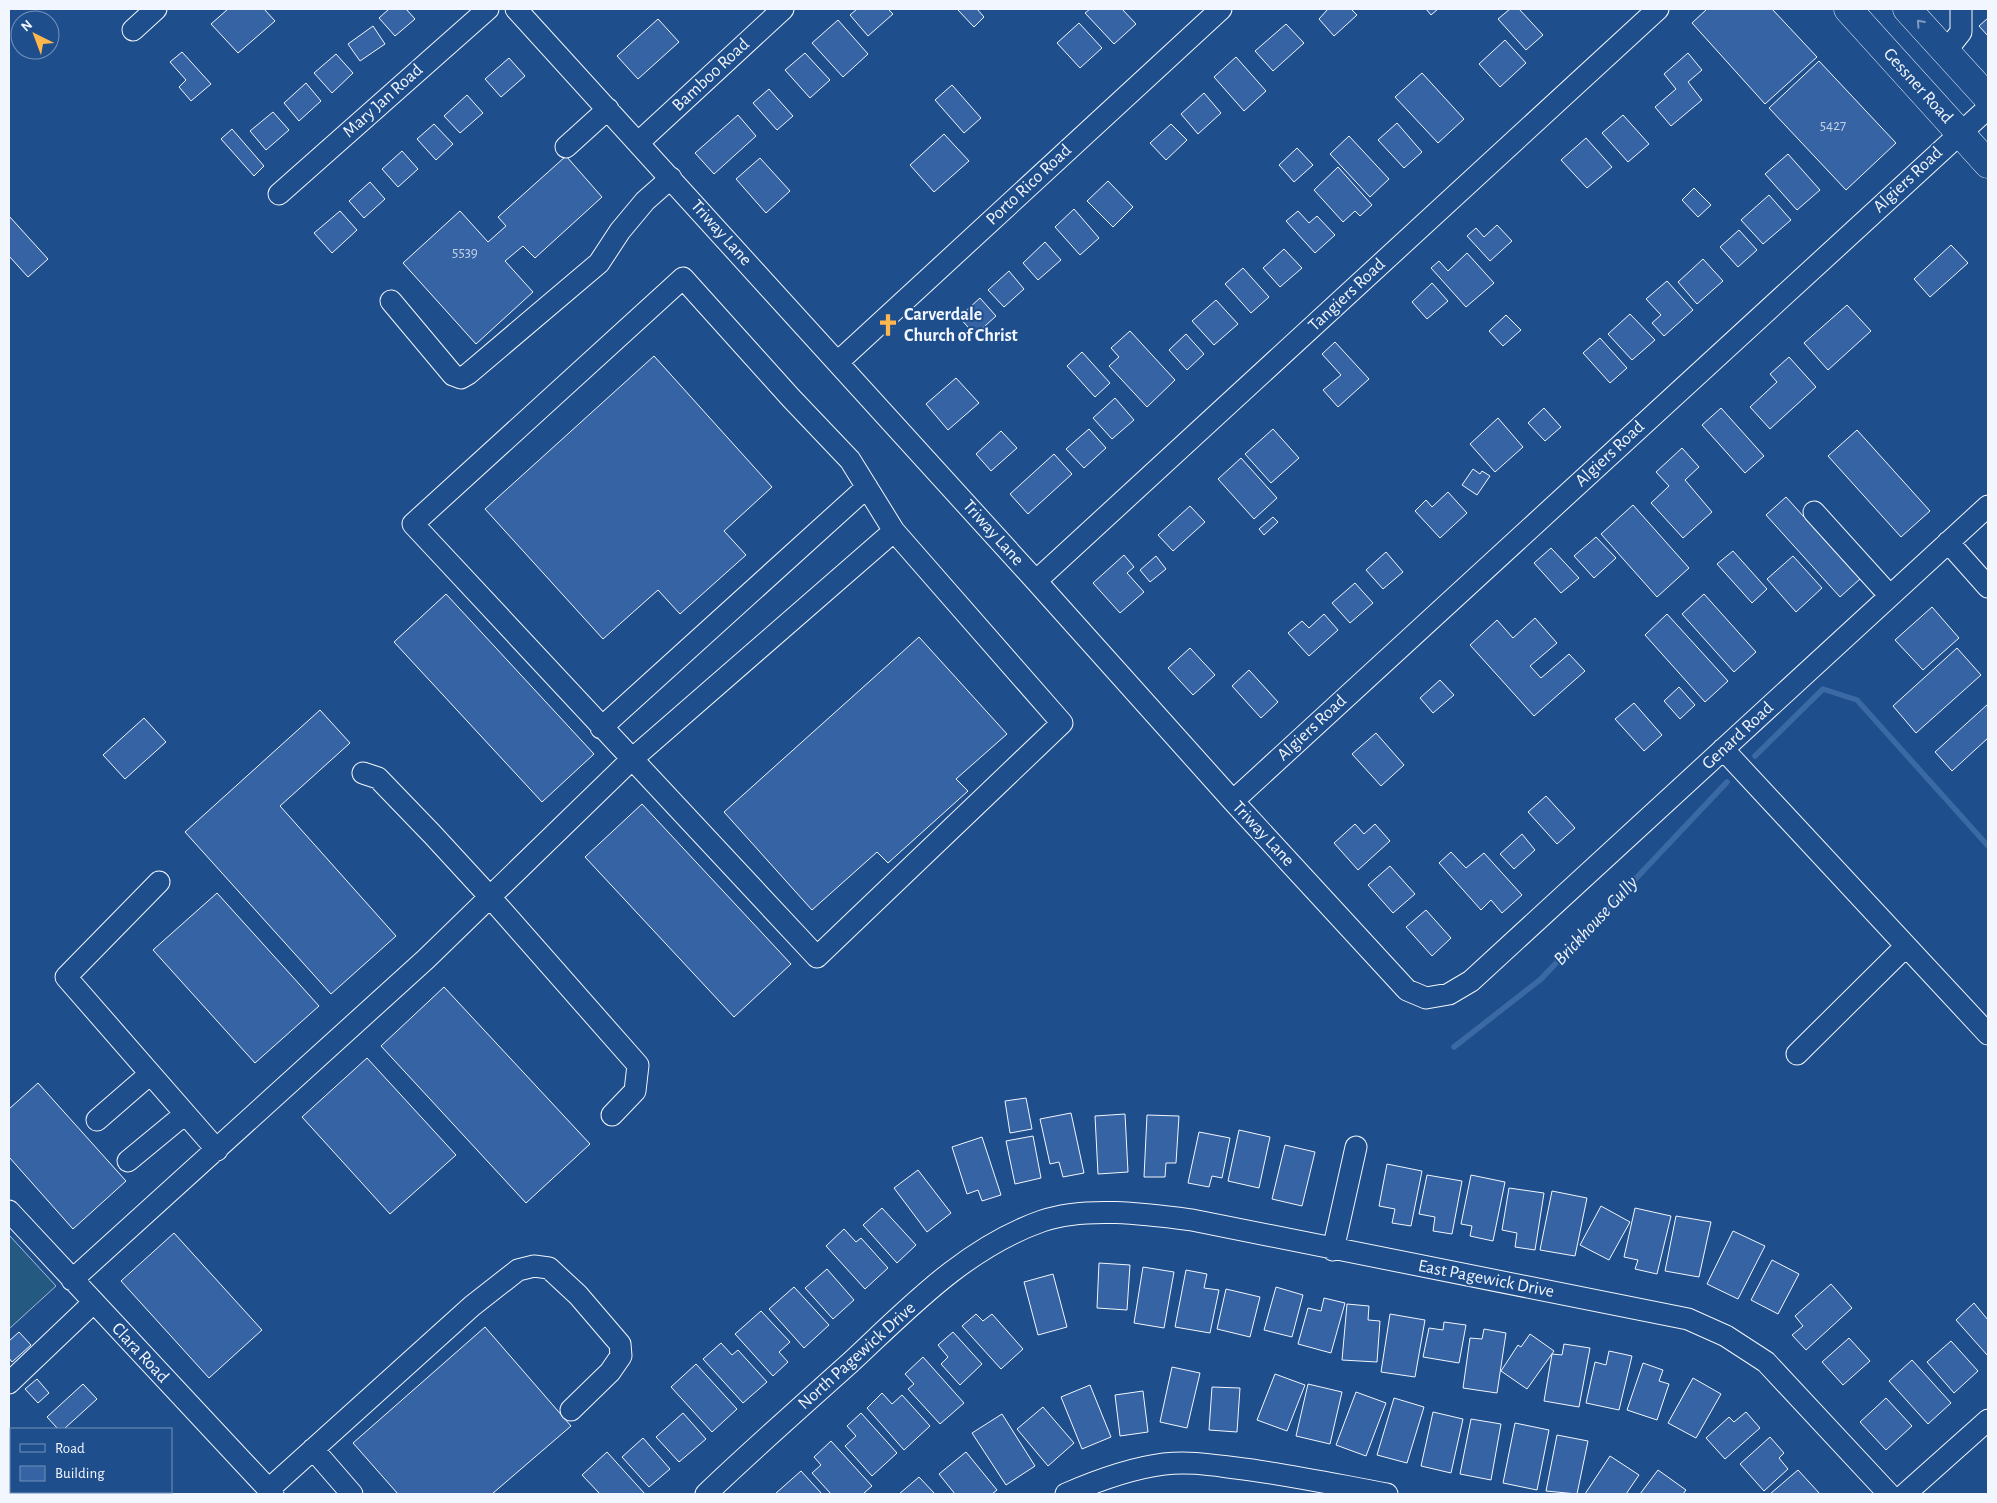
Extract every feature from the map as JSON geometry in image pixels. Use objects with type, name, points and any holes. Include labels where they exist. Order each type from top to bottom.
[{"type":"main road","name":"Gessner Road","points":[[1848,9],[1988,164]]},
{"type":"main road","points":[[1907,9],[1988,98]]},
{"type":"street","points":[[133,30],[156,9]]},
{"type":"street","name":"Mary Jan Road","points":[[279,194],[488,9]]},
{"type":"street","name":"Triway Lane","points":[[516,9],[1036,581],[1232,801],[1407,990],[1426,998],[1449,994],[1471,981],[1487,966]]},
{"type":"street","name":"Bamboo Road","points":[[638,142],[783,9]]},
{"type":"street","name":"Porto Rico Road","points":[[838,362],[1221,9]]},
{"type":"street","name":"Tangiers Road","points":[[1036,581],[1658,9]]},
{"type":"street","points":[[1946,51],[1961,32],[1961,9]]},
{"type":"street","name":"Algiers Road","points":[[1232,801],[1988,108]]},
{"type":"street","points":[[566,147],[608,109]]},
{"type":"street","points":[[391,301],[453,376],[461,378],[476,368],[599,263],[620,231],[645,201],[671,178]]},
{"type":"street","points":[[683,278],[791,398],[850,460],[867,487],[894,531],[1062,723],[817,957],[631,760],[413,524],[683,278]]},
{"type":"street","points":[[602,728],[867,487]]},
{"type":"street","name":"Genard Road","points":[[1487,966],[1988,506]]},
{"type":"street","points":[[1814,512],[1890,596]]},
{"type":"street","points":[[72,1280],[314,1063],[490,897],[631,760],[894,531]]},
{"type":"street","points":[[1948,542],[1988,587]]},
{"type":"street","points":[[1724,749],[1988,1034]]},
{"type":"street","points":[[363,773],[378,778],[490,897],[638,1065],[636,1091],[612,1115]]},
{"type":"street","points":[[159,882],[66,977],[217,1150]]},
{"type":"street","points":[[1797,1054],[1906,946]]},
{"type":"street","points":[[97,1120],[150,1074]]},
{"type":"street","points":[[128,1161],[185,1114]]},
{"type":"street","points":[[1333,1250],[1356,1148]]},
{"type":"street","name":"Clara Road","points":[[9,1211],[270,1492]]},
{"type":"street","name":"East Pagewick Drive","points":[[1019,1231],[1043,1221],[1093,1212],[1149,1214],[1192,1220],[1333,1250],[1688,1319],[1726,1336],[1766,1362],[1889,1494]]},
{"type":"street","name":"North Pagewick Drive","points":[[706,1494],[944,1277],[994,1242],[1019,1231]]},
{"type":"street","points":[[270,1492],[313,1448],[472,1306],[518,1270],[534,1266],[548,1268],[578,1295],[620,1344],[621,1356],[610,1372],[571,1410]]},
{"type":"street","points":[[9,1383],[93,1303]]},
{"type":"street","points":[[1905,1494],[1988,1420]]},
{"type":"street","points":[[313,1448],[352,1494]]},
{"type":"street","points":[[1066,1494],[1083,1486],[1138,1470],[1164,1464],[1197,1463],[1260,1471],[1384,1494]]},
{"type":"shaded area","points":[[9,1235],[56,1286],[9,1329]]},
{"type":"building","points":[[228,9],[264,9],[275,21],[238,53],[211,24]]},
{"type":"building","points":[[389,9],[406,9],[415,19],[395,36],[379,18]]},
{"type":"building","points":[[857,9],[888,9],[893,14],[868,36],[850,15]]},
{"type":"building","points":[[957,9],[977,9],[984,17],[974,27]]},
{"type":"building","points":[[1090,9],[1122,9],[1136,24],[1114,44],[1085,13]]},
{"type":"building","points":[[1328,9],[1351,9],[1357,15],[1334,36],[1319,19]]},
{"type":"building","points":[[1426,9],[1438,9],[1431,15]]},
{"type":"building","points":[[1510,9],[1519,9],[1543,35],[1526,50],[1498,19]]},
{"type":"building","points":[[1707,9],[1772,9],[1817,57],[1765,104],[1692,23]]},
{"type":"building","points":[[1988,18],[1988,36],[1979,26]]},
{"type":"building","points":[[658,19],[679,42],[638,79],[617,56]]},
{"type":"building","points":[[838,20],[868,54],[843,77],[812,43]]},
{"type":"building","points":[[1079,23],[1102,48],[1080,68],[1057,43]]},
{"type":"building","points":[[1286,24],[1304,43],[1273,71],[1255,51]]},
{"type":"building","points":[[373,26],[385,44],[360,61],[348,44]]},
{"type":"building","points":[[1505,40],[1526,63],[1500,87],[1479,64]]},
{"type":"building","points":[[182,52],[211,84],[191,101],[179,87],[186,80],[170,62]]},
{"type":"building","points":[[805,53],[830,80],[810,98],[785,70]]},
{"type":"building","points":[[1688,53],[1702,70],[1688,82],[1702,100],[1671,126],[1655,107],[1676,89],[1664,74]]},
{"type":"building","points":[[336,54],[353,73],[332,93],[314,73]]},
{"type":"building","points":[[1236,57],[1266,91],[1244,111],[1214,77]]},
{"type":"building","points":[[509,58],[525,76],[501,97],[485,79]]},
{"type":"building","points":[[1819,61],[1896,143],[1846,190],[1769,108]]},
{"type":"building","points":[[1422,73],[1464,119],[1438,143],[1395,97]]},
{"type":"building","points":[[306,83],[321,101],[299,121],[284,103]]},
{"type":"building","points":[[952,85],[981,118],[964,133],[935,100]]},
{"type":"building","points":[[769,89],[793,116],[777,130],[753,103]]},
{"type":"building","points":[[1204,93],[1221,113],[1198,134],[1181,114]]},
{"type":"building","points":[[467,95],[483,113],[460,133],[444,116]]},
{"type":"building","points":[[273,112],[289,130],[266,150],[250,131]]},
{"type":"building","points":[[738,115],[756,136],[714,174],[695,153]]},
{"type":"building","points":[[1623,115],[1649,144],[1628,162],[1602,133]]},
{"type":"building","points":[[1397,123],[1422,152],[1404,168],[1378,140]]},
{"type":"building","points":[[434,124],[453,144],[436,160],[417,139]]},
{"type":"building","points":[[1171,124],[1187,140],[1166,160],[1150,143]]},
{"type":"building","points":[[232,129],[264,166],[254,176],[221,139]]},
{"type":"building","points":[[944,134],[969,161],[934,192],[910,165]]},
{"type":"building","points":[[1349,136],[1389,179],[1370,197],[1330,154]]},
{"type":"building","points":[[1586,138],[1612,167],[1587,188],[1561,160]]},
{"type":"building","points":[[1297,148],[1313,165],[1294,182],[1279,165]]},
{"type":"building","points":[[402,151],[418,169],[398,187],[382,169]]},
{"type":"building","points":[[1788,154],[1820,190],[1797,210],[1765,174]]},
{"type":"building","points":[[566,156],[602,197],[535,258],[523,246],[505,261],[533,292],[476,344],[403,263],[460,211],[488,242],[506,226],[498,217]]},
{"type":"building","points":[[760,158],[790,191],[766,213],[736,179]]},
{"type":"building","points":[[1338,167],[1372,205],[1360,216],[1355,211],[1343,222],[1314,190]]},
{"type":"building","points":[[1108,181],[1133,207],[1113,227],[1087,201]]},
{"type":"building","points":[[370,182],[385,199],[364,218],[349,201]]},
{"type":"building","points":[[1694,188],[1711,205],[1698,217],[1682,200]]},
{"type":"building","points":[[1769,195],[1791,220],[1763,244],[1741,220]]},
{"type":"building","points":[[1074,209],[1099,238],[1080,255],[1055,227]]},
{"type":"building","points":[[340,211],[357,230],[332,253],[314,233]]},
{"type":"building","points":[[1298,211],[1309,223],[1317,216],[1335,235],[1315,253],[1286,221]]},
{"type":"building","points":[[9,216],[48,259],[28,277],[9,256]]},
{"type":"building","points":[[1497,225],[1512,241],[1490,261],[1467,236],[1476,228],[1484,237]]},
{"type":"building","points":[[1739,230],[1757,250],[1738,267],[1720,247]]},
{"type":"building","points":[[1045,242],[1061,260],[1038,280],[1023,263]]},
{"type":"building","points":[[1951,245],[1968,263],[1930,297],[1914,279]]},
{"type":"building","points":[[1284,249],[1302,268],[1280,287],[1263,268]]},
{"type":"building","points":[[1467,253],[1494,283],[1466,307],[1431,268],[1439,261],[1448,271]]},
{"type":"building","points":[[1703,259],[1723,281],[1697,304],[1678,282]]},
{"type":"building","points":[[1243,268],[1269,297],[1251,313],[1225,284]]},
{"type":"building","points":[[1009,271],[1024,289],[1004,307],[988,290]]},
{"type":"building","points":[[1667,281],[1693,310],[1664,336],[1652,323],[1661,315],[1646,299]]},
{"type":"building","points":[[1432,283],[1448,301],[1427,319],[1412,302]]},
{"type":"building","points":[[980,298],[996,316],[975,335],[959,317]]},
{"type":"building","points":[[1216,300],[1238,324],[1214,345],[1192,321]]},
{"type":"building","points":[[1847,305],[1871,331],[1828,370],[1804,343]]},
{"type":"building","points":[[1630,314],[1655,340],[1632,360],[1608,334]]},
{"type":"building","points":[[1506,315],[1521,330],[1503,346],[1489,331]]},
{"type":"building","points":[[1130,331],[1175,380],[1147,407],[1109,366],[1119,357],[1111,348]]},
{"type":"building","points":[[1186,334],[1204,354],[1187,370],[1169,350]]},
{"type":"building","points":[[1600,338],[1627,368],[1610,383],[1583,353]]},
{"type":"building","points":[[1335,342],[1369,379],[1338,407],[1323,390],[1341,375],[1322,354]]},
{"type":"building","points":[[1082,352],[1110,383],[1095,397],[1067,366]]},
{"type":"building","points":[[654,356],[772,487],[724,531],[746,555],[680,614],[658,590],[603,639],[485,509]]},
{"type":"building","points":[[1789,357],[1816,387],[1770,429],[1750,407],[1777,382],[1770,374]]},
{"type":"building","points":[[956,378],[979,403],[948,430],[926,404]]},
{"type":"building","points":[[1115,398],[1134,420],[1112,439],[1093,418]]},
{"type":"building","points":[[1544,408],[1561,427],[1545,441],[1528,423]]},
{"type":"building","points":[[1721,408],[1764,456],[1745,473],[1702,425]]},
{"type":"building","points":[[1498,418],[1523,447],[1495,472],[1470,444]]},
{"type":"building","points":[[1089,429],[1106,448],[1084,468],[1066,449]]},
{"type":"building","points":[[1273,429],[1299,458],[1271,483],[1245,454]]},
{"type":"building","points":[[1857,430],[1930,511],[1901,537],[1828,456]]},
{"type":"building","points":[[1001,431],[1017,448],[991,471],[976,454]]},
{"type":"building","points":[[1682,448],[1699,467],[1685,480],[1712,512],[1683,538],[1651,503],[1669,486],[1656,472]]},
{"type":"building","points":[[1054,454],[1072,474],[1028,514],[1010,494]]},
{"type":"building","points":[[1241,458],[1277,498],[1254,519],[1218,479]]},
{"type":"building","points":[[1473,469],[1480,474],[1482,471],[1490,476],[1477,495],[1462,485]]},
{"type":"building","points":[[1448,492],[1467,513],[1440,538],[1415,511],[1426,500],[1432,507]]},
{"type":"building","points":[[1786,497],[1860,579],[1840,597],[1766,515]]},
{"type":"building","points":[[1633,505],[1689,568],[1657,597],[1601,534]]},
{"type":"building","points":[[1190,506],[1205,522],[1173,551],[1158,535]]},
{"type":"building","points":[[1273,517],[1278,522],[1264,535],[1259,529]]},
{"type":"building","points":[[1596,537],[1616,558],[1594,578],[1574,556]]},
{"type":"building","points":[[1551,548],[1579,578],[1561,593],[1534,563]]},
{"type":"building","points":[[1733,551],[1767,589],[1752,603],[1717,564]]},
{"type":"building","points":[[1386,552],[1403,572],[1383,589],[1366,570]]},
{"type":"building","points":[[1124,555],[1134,567],[1127,573],[1144,592],[1120,613],[1093,583]]},
{"type":"building","points":[[1156,556],[1166,569],[1150,582],[1140,570]]},
{"type":"building","points":[[1793,556],[1822,588],[1796,612],[1767,579]]},
{"type":"building","points":[[1355,583],[1373,603],[1350,623],[1332,603]]},
{"type":"building","points":[[446,594],[594,754],[542,802],[394,642]]},
{"type":"building","points":[[1704,594],[1756,652],[1734,672],[1682,614]]},
{"type":"building","points":[[1932,607],[1959,638],[1923,670],[1895,640]]},
{"type":"building","points":[[1324,614],[1338,630],[1309,656],[1288,633],[1302,621],[1309,628]]},
{"type":"building","points":[[1667,614],[1728,681],[1705,702],[1645,635]]},
{"type":"building","points":[[1535,618],[1557,643],[1530,666],[1541,678],[1569,654],[1585,671],[1534,716],[1470,645],[1497,620],[1513,638]]},
{"type":"building","points":[[919,637],[1007,734],[956,779],[968,791],[888,863],[877,852],[812,910],[724,812]]},
{"type":"building","points":[[1190,648],[1215,675],[1193,695],[1168,668]]},
{"type":"building","points":[[1957,648],[1981,675],[1916,733],[1893,706]]},
{"type":"building","points":[[1249,670],[1278,702],[1261,718],[1232,686]]},
{"type":"building","points":[[1440,680],[1454,695],[1433,713],[1420,698]]},
{"type":"building","points":[[1679,687],[1695,705],[1680,719],[1664,701]]},
{"type":"building","points":[[1634,703],[1662,735],[1644,751],[1615,719]]},
{"type":"building","points":[[1988,704],[1988,738],[1952,771],[1935,752]]},
{"type":"building","points":[[320,710],[350,743],[280,806],[396,936],[331,994],[185,832]]},
{"type":"building","points":[[144,718],[166,742],[125,779],[103,755]]},
{"type":"building","points":[[1376,733],[1404,765],[1381,786],[1352,754]]},
{"type":"building","points":[[1546,796],[1575,828],[1557,844],[1528,812]]},
{"type":"building","points":[[642,804],[791,964],[734,1017],[585,857]]},
{"type":"building","points":[[1355,824],[1364,834],[1375,824],[1390,841],[1358,870],[1334,843]]},
{"type":"building","points":[[1522,834],[1535,850],[1514,869],[1500,854]]},
{"type":"building","points":[[1451,852],[1466,868],[1484,853],[1522,895],[1502,913],[1491,900],[1481,910],[1439,863]]},
{"type":"building","points":[[1390,866],[1415,894],[1393,913],[1368,885]]},
{"type":"building","points":[[217,893],[319,1006],[255,1063],[153,950]]},
{"type":"building","points":[[1426,910],[1451,938],[1432,956],[1406,927]]},
{"type":"building","points":[[444,987],[590,1144],[526,1203],[381,1046]]},
{"type":"building","points":[[367,1058],[456,1155],[390,1214],[302,1117]]},
{"type":"building","points":[[38,1083],[126,1181],[73,1229],[9,1157],[9,1109]]},
{"type":"building","points":[[1026,1098],[1032,1129],[1010,1133],[1005,1101]]},
{"type":"building","points":[[1071,1113],[1084,1173],[1063,1177],[1059,1162],[1050,1164],[1040,1119]]},
{"type":"building","points":[[1125,1114],[1128,1172],[1098,1174],[1095,1116]]},
{"type":"building","points":[[1147,1115],[1179,1116],[1176,1163],[1166,1163],[1165,1177],[1144,1177]]},
{"type":"building","points":[[1239,1130],[1270,1137],[1259,1188],[1228,1181]]},
{"type":"building","points":[[1199,1132],[1230,1138],[1222,1178],[1212,1176],[1209,1187],[1188,1183]]},
{"type":"building","points":[[1033,1136],[1041,1178],[1015,1184],[1006,1141]]},
{"type":"building","points":[[982,1137],[1001,1195],[982,1201],[978,1190],[967,1194],[952,1147]]},
{"type":"building","points":[[1285,1145],[1315,1152],[1302,1206],[1272,1199]]},
{"type":"building","points":[[1387,1164],[1422,1171],[1411,1226],[1392,1223],[1395,1209],[1379,1206]]},
{"type":"building","points":[[918,1170],[951,1213],[927,1232],[894,1188]]},
{"type":"building","points":[[1427,1175],[1462,1181],[1452,1234],[1433,1231],[1435,1217],[1419,1214]]},
{"type":"building","points":[[1471,1175],[1505,1182],[1493,1241],[1470,1236],[1472,1226],[1461,1224]]},
{"type":"building","points":[[1509,1188],[1544,1193],[1535,1250],[1515,1247],[1517,1233],[1502,1230]]},
{"type":"building","points":[[1552,1191],[1587,1198],[1575,1256],[1540,1250]]},
{"type":"building","points":[[1601,1206],[1630,1222],[1609,1260],[1580,1245]]},
{"type":"building","points":[[882,1208],[916,1245],[897,1263],[863,1225]]},
{"type":"building","points":[[1635,1208],[1671,1216],[1657,1274],[1635,1269],[1638,1260],[1624,1257]]},
{"type":"building","points":[[1676,1216],[1711,1222],[1699,1277],[1665,1271]]},
{"type":"building","points":[[844,1229],[856,1242],[861,1238],[888,1268],[865,1289],[826,1246]]},
{"type":"building","points":[[1733,1231],[1765,1246],[1738,1299],[1707,1284]]},
{"type":"building","points":[[174,1233],[262,1330],[209,1378],[121,1281]]},
{"type":"building","points":[[1772,1260],[1799,1274],[1778,1314],[1751,1300]]},
{"type":"building","points":[[1099,1263],[1130,1265],[1127,1310],[1097,1308]]},
{"type":"building","points":[[1143,1267],[1174,1272],[1164,1328],[1134,1323]]},
{"type":"building","points":[[827,1269],[854,1300],[833,1319],[805,1288]]},
{"type":"building","points":[[1186,1270],[1207,1274],[1204,1288],[1219,1290],[1210,1333],[1175,1327]]},
{"type":"building","points":[[1053,1274],[1067,1327],[1038,1335],[1024,1282]]},
{"type":"building","points":[[1831,1284],[1852,1308],[1806,1350],[1792,1335],[1803,1326],[1795,1316]]},
{"type":"building","points":[[794,1287],[829,1325],[804,1348],[769,1309]]},
{"type":"building","points":[[1276,1287],[1303,1295],[1292,1337],[1264,1330]]},
{"type":"building","points":[[1226,1289],[1260,1297],[1250,1337],[1217,1329]]},
{"type":"building","points":[[1324,1298],[1345,1303],[1331,1353],[1298,1344],[1308,1308],[1321,1311]]},
{"type":"building","points":[[1974,1303],[1988,1320],[1988,1356],[1956,1320]]},
{"type":"building","points":[[1347,1304],[1369,1306],[1368,1320],[1380,1321],[1377,1362],[1342,1360]]},
{"type":"building","points":[[761,1311],[790,1342],[779,1352],[788,1362],[773,1376],[735,1334]]},
{"type":"building","points":[[976,1314],[983,1321],[992,1314],[1023,1349],[1001,1369],[962,1326]]},
{"type":"building","points":[[1390,1314],[1425,1320],[1415,1377],[1381,1372]]},
{"type":"building","points":[[1444,1322],[1466,1325],[1459,1363],[1423,1357],[1429,1328],[1443,1330]]},
{"type":"building","points":[[485,1327],[571,1426],[492,1494],[398,1494],[353,1443]]},
{"type":"building","points":[[1484,1329],[1506,1333],[1497,1393],[1463,1388],[1470,1338],[1482,1339]]},
{"type":"building","points":[[19,1332],[31,1345],[12,1362],[9,1358],[9,1341]]},
{"type":"building","points":[[953,1332],[982,1364],[960,1385],[941,1364],[948,1357],[938,1345]]},
{"type":"building","points":[[1530,1334],[1554,1351],[1527,1389],[1501,1371],[1518,1345],[1521,1347]]},
{"type":"building","points":[[1849,1338],[1870,1361],[1843,1385],[1822,1362]]},
{"type":"building","points":[[1951,1341],[1978,1371],[1954,1393],[1927,1362]]},
{"type":"building","points":[[721,1343],[732,1355],[738,1350],[767,1382],[743,1403],[703,1359]]},
{"type":"building","points":[[1564,1344],[1590,1348],[1579,1407],[1544,1401],[1552,1354],[1562,1355]]},
{"type":"building","points":[[1609,1351],[1632,1356],[1619,1410],[1586,1403],[1595,1362],[1606,1365]]},
{"type":"building","points":[[923,1357],[964,1403],[940,1424],[908,1389],[914,1384],[905,1374]]},
{"type":"building","points":[[1912,1360],[1951,1403],[1928,1424],[1889,1381]]},
{"type":"building","points":[[1643,1363],[1663,1370],[1659,1381],[1669,1384],[1657,1420],[1627,1410]]},
{"type":"building","points":[[696,1364],[737,1409],[712,1432],[671,1387]]},
{"type":"building","points":[[1172,1367],[1200,1373],[1187,1428],[1160,1422]]},
{"type":"building","points":[[1275,1374],[1305,1385],[1287,1431],[1257,1420]]},
{"type":"building","points":[[1693,1378],[1721,1394],[1696,1438],[1668,1423]]},
{"type":"building","points":[[37,1379],[49,1393],[38,1403],[25,1389]]},
{"type":"building","points":[[83,1384],[97,1399],[65,1428],[57,1428],[47,1417]]},
{"type":"building","points":[[1308,1384],[1342,1392],[1330,1444],[1296,1436]]},
{"type":"building","points":[[1090,1385],[1111,1437],[1082,1449],[1061,1397]]},
{"type":"building","points":[[1212,1387],[1240,1388],[1237,1432],[1209,1430]]},
{"type":"building","points":[[1143,1391],[1148,1432],[1120,1436],[1115,1395]]},
{"type":"building","points":[[1356,1392],[1386,1403],[1366,1456],[1336,1445]]},
{"type":"building","points":[[882,1393],[892,1404],[902,1395],[930,1426],[904,1450],[867,1408]]},
{"type":"building","points":[[1394,1398],[1424,1407],[1407,1463],[1377,1455]]},
{"type":"building","points":[[1886,1398],[1912,1426],[1886,1450],[1860,1422]]},
{"type":"building","points":[[1043,1407],[1074,1443],[1048,1466],[1017,1429]]},
{"type":"building","points":[[1433,1412],[1463,1419],[1451,1473],[1421,1466]]},
{"type":"building","points":[[1746,1412],[1760,1428],[1725,1459],[1706,1438],[1729,1417],[1734,1422]]},
{"type":"building","points":[[683,1413],[706,1439],[679,1462],[656,1437]]},
{"type":"building","points":[[861,1413],[897,1453],[872,1476],[845,1446],[856,1436],[847,1426]]},
{"type":"building","points":[[1002,1414],[1035,1466],[1006,1485],[972,1433]]},
{"type":"building","points":[[1471,1419],[1501,1424],[1491,1480],[1460,1474]]},
{"type":"building","points":[[1515,1423],[1549,1430],[1537,1490],[1503,1483]]},
{"type":"building","points":[[1557,1435],[1588,1441],[1577,1494],[1546,1491]]},
{"type":"building","points":[[1770,1437],[1784,1453],[1779,1458],[1788,1469],[1764,1491],[1740,1464]]},
{"type":"building","points":[[643,1438],[670,1469],[649,1487],[622,1457]]},
{"type":"building","points":[[831,1441],[872,1486],[863,1494],[831,1494],[812,1473],[821,1465],[814,1457]]},
{"type":"building","points":[[607,1452],[645,1494],[600,1494],[582,1475]]},
{"type":"building","points":[[966,1452],[997,1490],[992,1494],[955,1494],[939,1474]]},
{"type":"building","points":[[1610,1456],[1639,1475],[1626,1494],[1585,1494]]},
{"type":"building","points":[[1658,1470],[1686,1490],[1683,1494],[1640,1494]]},
{"type":"building","points":[[1798,1470],[1820,1494],[1770,1494]]},
{"type":"building","points":[[801,1471],[822,1494],[775,1494]]},
{"type":"building","points":[[919,1477],[935,1494],[899,1494]]},
{"type":"building","points":[[127,1493],[173,1494],[128,1494]]},
{"type":"waterway","name":"Brickhouse Gully","points":[[1755,756],[1823,689],[1857,700],[1988,846]]},
{"type":"waterway","name":"Brickhouse Gully","points":[[1454,1047],[1541,979],[1727,782]]},
{"type":"place","name":"Carverdale Church of Christ","points":[[888,325]]}]
